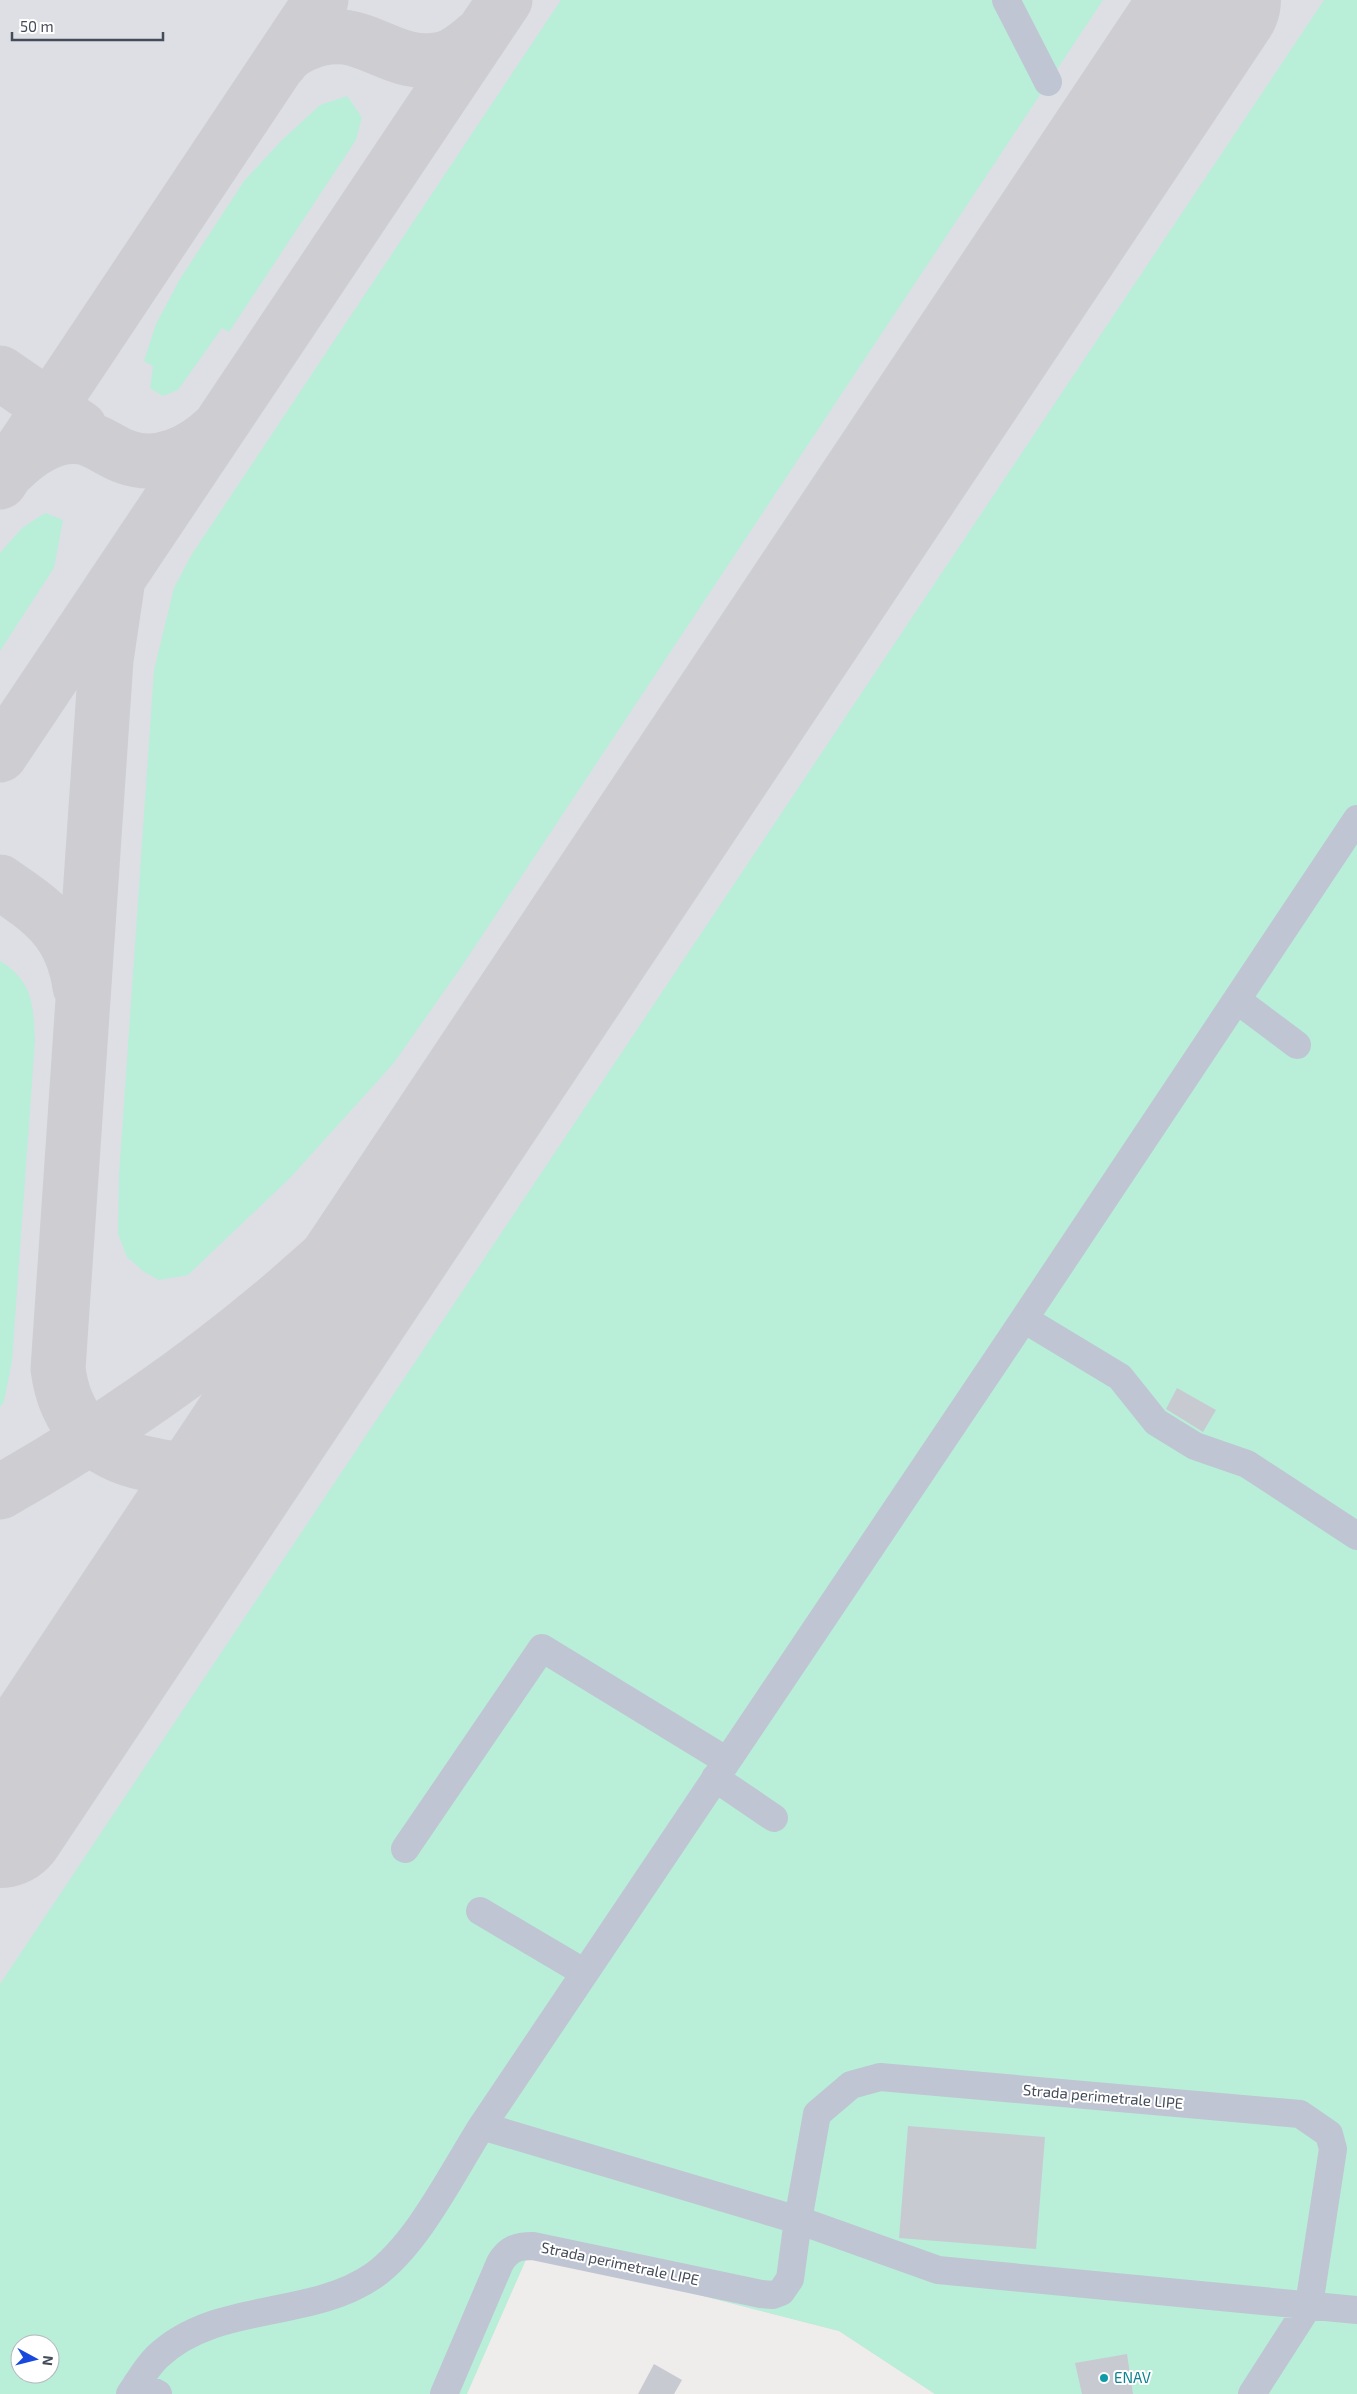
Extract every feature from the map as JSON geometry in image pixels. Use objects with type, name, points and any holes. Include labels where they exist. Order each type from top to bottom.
[{"type":"lane","points":[[1006,0],[1048,82]]},
{"type":"lane","points":[[142,2390],[158,2356],[172,2346],[200,2331],[232,2320],[314,2301],[354,2287],[372,2276],[400,2251],[1357,819]]},
{"type":"lane","points":[[1237,1000],[1298,1045]]},
{"type":"lane","points":[[1024,1319],[1120,1377],[1156,1422],[1195,1446],[1247,1464],[1357,1536]]},
{"type":"lane","points":[[405,1849],[542,1648],[721,1770],[774,1818]]},
{"type":"lane","points":[[480,1911],[584,1973]]},
{"type":"lane","name":"Strada perimetrale LIPE","points":[[444,2394],[500,2263],[505,2254],[514,2248],[533,2246],[773,2295],[781,2292],[790,2279],[798,2220],[817,2114],[852,2085],[880,2077],[1300,2114],[1329,2134],[1332,2150],[1309,2306],[1254,2391]]},
{"type":"lane","points":[[482,2126],[798,2220],[938,2270],[1357,2310]]},
{"type":"shaded area","points":[[0,0],[1357,0],[1357,2394],[935,2394],[839,2331],[684,2291],[528,2255],[466,2394],[0,2394]]},
{"type":"green space","points":[[561,0],[1103,0],[462,966],[393,1064],[290,1178],[188,1275],[159,1280],[144,1272],[127,1257],[118,1234],[119,1175],[154,670],[174,588],[192,554]]},
{"type":"green space","points":[[1324,0],[1357,0],[1357,2394],[935,2394],[839,2331],[684,2291],[528,2255],[467,2394],[0,2394],[0,1984]]},
{"type":"green space","points":[[347,96],[362,117],[356,140],[229,332],[222,328],[178,390],[163,396],[150,388],[153,366],[144,361],[156,324],[180,279],[244,181],[281,141],[320,105]]},
{"type":"green space","points":[[45,513],[63,520],[54,568],[0,651],[0,553],[22,528]]},
{"type":"green space","points":[[0,961],[20,977],[29,995],[32,1005],[35,1041],[12,1361],[4,1402],[0,1407]]},
{"type":"building","points":[[1177,1388],[1216,1410],[1203,1432],[1166,1409]]},
{"type":"building","points":[[908,2126],[1045,2137],[1036,2249],[899,2238]]},
{"type":"building","name":"ENAV","points":[[1127,2354],[1133,2394],[1082,2394],[1075,2363]]},
{"type":"building","points":[[654,2364],[682,2380],[674,2394],[638,2394]]},
{"type":"taxiway","points":[[0,482],[321,0]]},
{"type":"taxiway","points":[[0,755],[505,0]]},
{"type":"taxiway","points":[[280,63],[299,46],[326,37],[344,37],[360,41],[406,58],[423,61],[442,59],[459,52],[483,33]]},
{"type":"taxiway","points":[[0,373],[80,428]]},
{"type":"taxiway","points":[[10,469],[42,445],[71,436],[99,443],[126,457],[150,461],[162,460],[186,451],[216,430]]},
{"type":"taxiway","points":[[118,579],[106,660],[58,1369],[68,1405],[86,1433],[99,1444],[113,1452],[148,1464],[179,1469],[200,1464],[238,1443],[265,1423]]},
{"type":"taxiway","points":[[0,882],[30,903],[54,925],[70,951],[80,987]]},
{"type":"taxiway","points":[[0,1492],[95,1435],[141,1404],[230,1339],[273,1304],[391,1195],[491,1083]]},
{"type":"runway","points":[[0,1820],[1213,0]]},
{"type":"place","name":"ENAV","points":[[1104,2378]]}]
